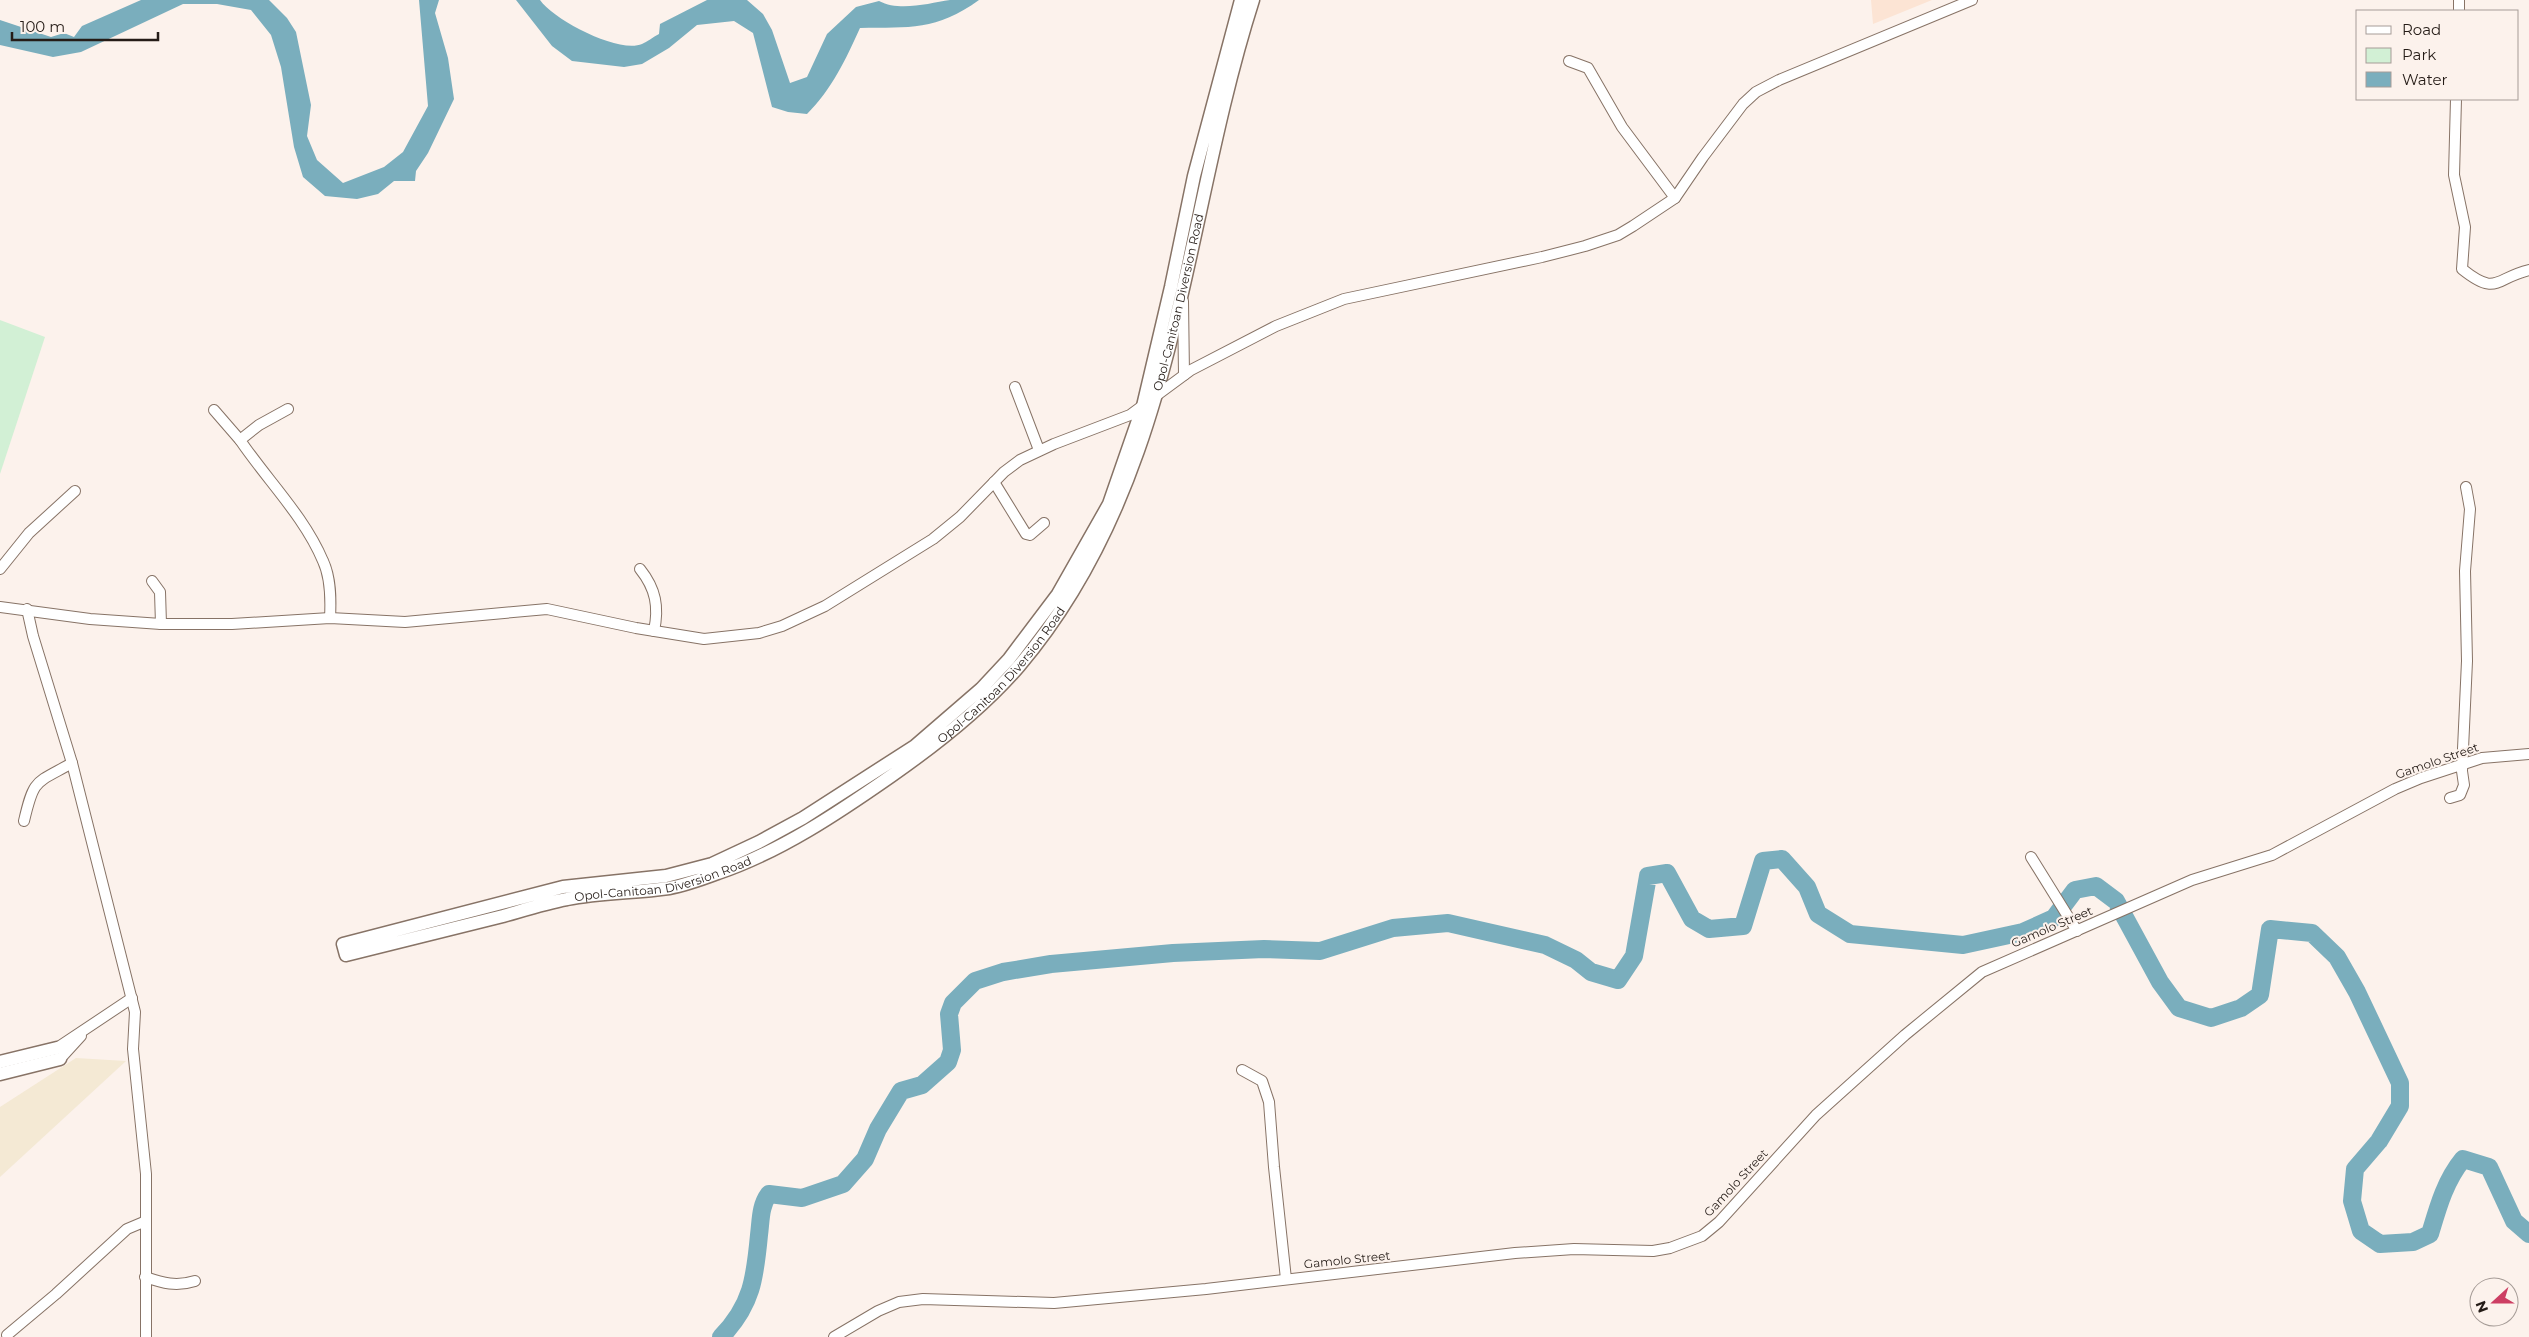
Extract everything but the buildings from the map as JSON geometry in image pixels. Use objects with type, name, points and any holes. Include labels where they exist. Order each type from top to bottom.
[{"type":"main road","name":"Opol-Canitoan Diversion Road","points":[[1134,431],[1156,396],[1179,306],[1177,288],[1194,176],[1241,0]]},
{"type":"main road","name":"Opol-Canitoan Diversion Road","points":[[344,950],[563,887],[666,876],[694,870],[759,842],[860,782],[915,746],[981,689],[1032,630],[1058,594],[1104,512],[1143,406],[1177,288],[1253,0]]},
{"type":"main road","points":[[0,1062],[59,1053]]},
{"type":"main road","points":[[0,1074],[59,1053]]},
{"type":"street","points":[[1143,406],[1184,375],[1276,326],[1324,306],[1585,246],[1625,230],[1653,214],[1675,198],[1702,157],[1743,104],[1756,92],[1815,65],[1972,0]]},
{"type":"street","points":[[1569,61],[1588,68],[1622,127],[1675,198]]},
{"type":"street","points":[[2456,100],[2454,175],[2465,227],[2462,269],[2475,280],[2491,284],[2501,283],[2520,272],[2529,270]]},
{"type":"street","points":[[1177,288],[1184,318],[1184,375]]},
{"type":"street","points":[[1179,306],[1184,318]]},
{"type":"street","points":[[1015,387],[1039,450]]},
{"type":"street","points":[[240,440],[259,425],[288,409]]},
{"type":"street","points":[[214,410],[240,440],[289,505],[324,562],[331,602],[330,618]]},
{"type":"street","points":[[0,607],[90,619],[160,624],[232,624],[330,618],[405,622],[547,609],[654,631],[704,639],[759,633],[803,618],[859,587],[932,539],[960,517],[994,482],[1020,460],[1039,450],[1134,431]]},
{"type":"street","points":[[994,482],[1026,534],[1030,535],[1044,523]]},
{"type":"street","points":[[2450,798],[2460,795],[2463,790],[2467,661],[2465,570],[2470,509],[2466,488]]},
{"type":"street","points":[[0,569],[29,533],[75,491]]},
{"type":"street","points":[[640,569],[652,586],[656,600],[658,612],[654,631]]},
{"type":"street","points":[[152,581],[160,592],[160,624]]},
{"type":"street","points":[[27,610],[33,636],[72,763],[132,998],[135,1019],[133,1049],[146,1174],[146,1337]]},
{"type":"street","name":"Gamolo Street","points":[[834,1337],[878,1311],[900,1302],[923,1299],[1054,1303],[1515,1253],[1574,1249],[1653,1250],[1670,1248],[1702,1236],[1719,1222],[1816,1115],[1944,1002],[1982,972],[2192,880],[2272,855],[2298,843],[2395,789],[2482,758],[2529,754]]},
{"type":"street","points":[[24,821],[33,787],[39,781],[72,763]]},
{"type":"street","points":[[2030,856],[2077,931]]},
{"type":"street","points":[[59,1053],[92,1024],[132,998]]},
{"type":"street","points":[[1242,1070],[1262,1081],[1270,1102],[1274,1167],[1286,1279]]},
{"type":"street","points":[[7,1335],[56,1294],[127,1229],[146,1221]]},
{"type":"street","points":[[145,1277],[165,1284],[185,1284],[195,1281]]},
{"type":"shaded area","points":[[1871,0],[1932,0],[1873,24]]},
{"type":"shaded area","points":[[76,1058],[126,1061],[0,1177],[0,1107]]},
{"type":"green space","points":[[0,320],[45,337],[0,474]]},
{"type":"water","points":[[141,0],[269,0],[287,18],[296,32],[311,105],[307,136],[317,160],[343,183],[384,167],[403,152],[428,106],[419,0],[439,0],[435,13],[448,58],[454,99],[428,153],[416,171],[415,181],[394,181],[378,194],[357,199],[325,196],[303,177],[294,147],[281,67],[271,35],[251,10],[217,4],[183,4],[81,52],[53,57],[0,45],[0,20],[51,37],[64,33],[74,37],[82,26]]},
{"type":"water","points":[[516,0],[540,0],[559,17],[588,33],[603,40],[632,46],[642,44],[659,34],[660,24],[707,0],[747,0],[763,14],[772,30],[790,83],[807,77],[827,34],[856,7],[879,1],[896,6],[905,6],[924,5],[950,0],[979,0],[964,10],[936,22],[908,27],[860,28],[831,84],[807,114],[788,112],[772,107],[753,33],[734,21],[697,25],[669,48],[642,64],[624,67],[572,61],[552,46]]},
{"type":"waterway","points":[[721,1337],[746,1302],[756,1265],[761,1213],[769,1194],[802,1198],[843,1184],[865,1159],[878,1129],[901,1091],[922,1085],[948,1062],[952,1050],[949,1014],[953,1003],[975,981],[1003,972],[1051,964],[1173,953],[1264,949],[1320,951],[1393,928],[1448,923],[1545,945],[1576,960],[1591,972],[1618,980],[1634,956],[1648,876],[1667,873],[1692,919],[1709,929],[1743,926],[1763,861],[1782,859],[1807,887],[1818,914],[1850,934],[1963,945],[2023,932],[2054,918],[2075,890],[2096,886],[2116,901],[2160,982],[2179,1008],[2211,1018],[2241,1008],[2260,995],[2270,929],[2312,933],[2337,957],[2357,992],[2400,1083],[2400,1106],[2379,1141],[2355,1169],[2352,1201],[2361,1231],[2380,1244],[2413,1242],[2430,1234],[2447,1185],[2463,1159],[2489,1167],[2514,1221],[2529,1234]]}]
